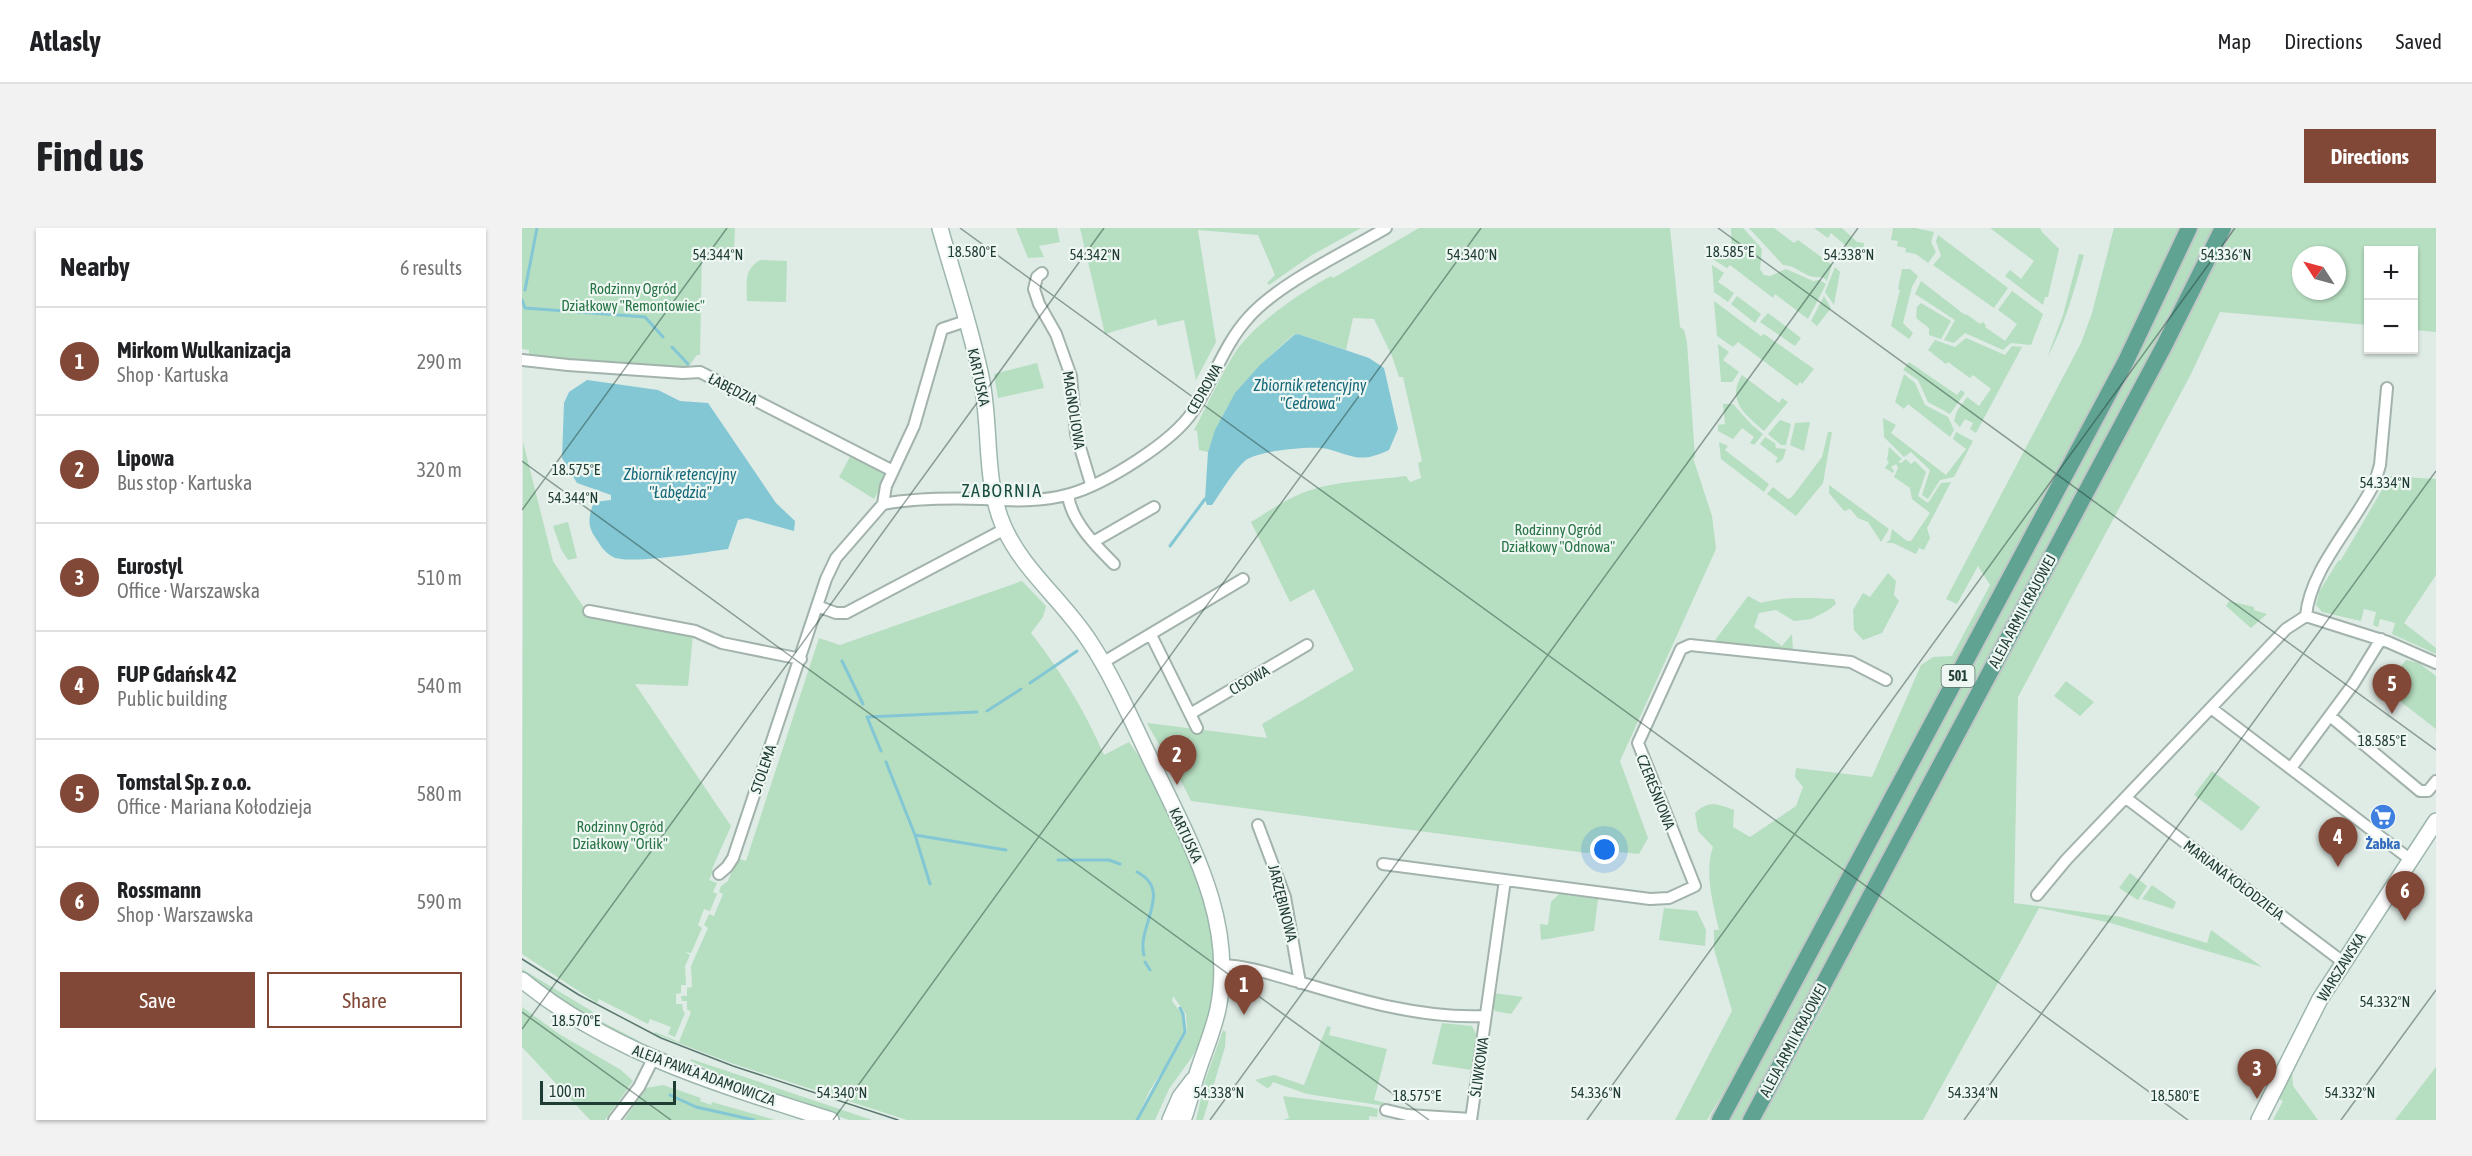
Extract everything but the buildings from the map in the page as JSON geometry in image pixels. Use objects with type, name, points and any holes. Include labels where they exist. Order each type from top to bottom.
[{"type":"main road","name":"ALEJA ARMII KRAJOWEJ","points":[[1720,1120],[2106,400],[2155,303],[2189,228]]},
{"type":"main road","name":"ALEJA ARMII KRAJOWEJ","points":[[1751,1120],[2164,346],[2223,228]]},
{"type":"street","name":"KARTUSKA","points":[[940,228],[982,381],[995,500],[1005,528],[1024,560],[1080,627],[1102,663],[1207,882],[1219,923],[1222,965],[1215,1021],[1196,1075],[1191,1102],[1183,1120]]},
{"type":"street","name":"CEDROWA","points":[[995,500],[1013,501],[1068,495],[1149,453],[1193,411],[1235,335],[1262,303],[1386,228]]},
{"type":"street","name":"MAGNOLIOWA","points":[[1042,273],[1037,277],[1034,289],[1039,304],[1056,334],[1071,376],[1076,434],[1091,484]]},
{"type":"street","name":"STOLEMA","points":[[719,874],[733,858],[826,579],[836,558],[883,504],[883,495],[914,426],[942,329],[966,321]]},
{"type":"street","name":"ŁABĘDZIA","points":[[522,360],[579,366],[683,373],[700,372],[893,471]]},
{"type":"street","points":[[2306,616],[2307,603],[2315,582],[2375,482],[2380,465],[2387,388]]},
{"type":"street","points":[[1068,495],[1069,502],[1093,542],[1114,564]]},
{"type":"street","points":[[883,504],[926,498],[995,500]]},
{"type":"street","points":[[1093,542],[1154,507]]},
{"type":"street","points":[[817,606],[836,613],[846,613],[1005,528]]},
{"type":"street","points":[[1102,663],[1243,579]]},
{"type":"street","points":[[589,611],[695,630],[722,643],[801,659]]},
{"type":"street","points":[[2306,616],[2381,639],[2436,663]]},
{"type":"street","points":[[2037,895],[2066,860],[2286,629],[2306,616]]},
{"type":"street","points":[[1151,635],[1197,728]]},
{"type":"street","points":[[2291,768],[2369,661],[2381,639]]},
{"type":"street","name":"CISOWA","points":[[1190,714],[1307,645]]},
{"type":"street","name":"CZEREŚNIOWA","points":[[1383,864],[1658,900],[1669,898],[1695,886],[1638,743],[1681,649],[1686,645],[1851,662],[1886,680]]},
{"type":"street","points":[[2211,708],[2411,860]]},
{"type":"street","points":[[2330,716],[2420,791],[2428,791],[2436,781]]},
{"type":"street","name":"MARIANA KOŁODZIEJA","points":[[2126,798],[2343,962]]},
{"type":"street","name":"WARSZAWSKA","points":[[2259,1120],[2306,1023],[2343,962],[2436,821]]},
{"type":"street","name":"JARZĘBINOWA","points":[[1258,825],[1275,865],[1285,897],[1299,983]]},
{"type":"street","points":[[1222,965],[1243,966],[1299,983],[1411,1011],[1457,1017],[1485,1016],[1505,880]]},
{"type":"street","name":"ALEJA PAWŁA ADAMOWICZA","points":[[522,980],[570,1016],[653,1059],[831,1120]]},
{"type":"street","name":"ŚLIWKOWA","points":[[1386,1110],[1407,1115],[1471,1120],[1485,1016]]},
{"type":"street","points":[[614,1120],[639,1087],[653,1059]]},
{"type":"street","name":"KARTUSKA","points":[[1170,1120],[1180,1097],[1196,1075]]},
{"type":"green space","name":"Rodzinny Ogród Działkowy \"Remontowiec\"","points":[[522,228],[735,228],[734,249],[702,249],[700,355],[697,355],[688,367],[529,357],[529,350],[522,349]]},
{"type":"green space","points":[[1016,228],[1057,228],[1060,242],[1039,246],[1044,257],[1028,258]]},
{"type":"green space","points":[[1080,228],[1361,228],[1312,255],[1269,285],[1267,283],[1275,275],[1258,235],[1198,230],[1216,342],[1196,380],[1184,320],[1158,326],[1156,319],[1105,334]]},
{"type":"green space","name":"Rodzinny Ogród Działkowy \"Odnowa\"","points":[[1419,228],[1670,228],[1680,327],[1684,330],[1687,342],[1695,458],[1693,458],[1712,516],[1716,549],[1620,761],[1648,838],[1639,854],[1610,851],[1586,853],[1191,801],[1147,723],[1267,738],[1262,724],[1354,670],[1314,589],[1290,602],[1251,522],[1294,497],[1313,489],[1406,476],[1410,482],[1421,478],[1418,463],[1422,461],[1403,377],[1399,377],[1392,356],[1374,319],[1353,318],[1346,350],[1298,334],[1293,335],[1242,387],[1223,416],[1208,452],[1199,450],[1197,431],[1194,430],[1236,351],[1255,330],[1306,291]]},
{"type":"green space","points":[[1731,228],[1743,228],[1762,249],[1760,269],[1764,275],[1770,276],[1786,269],[1826,284],[1808,319],[1775,294],[1773,298],[1730,265],[1727,268],[1711,258],[1726,256],[1726,252],[1732,251]]},
{"type":"green space","points":[[1749,228],[1774,228],[1794,243],[1798,240],[1832,265],[1827,281],[1823,277],[1811,276],[1783,265]]},
{"type":"green space","points":[[1814,228],[1842,228],[1857,242],[1864,243],[1863,253],[1852,251],[1831,233],[1828,238]]},
{"type":"green space","points":[[1893,228],[1915,228],[1934,232],[1931,242],[1936,252],[1928,263],[1916,254],[1905,252],[1906,248],[1897,246],[1898,241],[1891,240]]},
{"type":"green space","points":[[1990,228],[2040,228],[2059,249],[2048,297],[2045,297],[2043,305],[2005,276],[2010,270],[2021,279],[2034,261]]},
{"type":"green space","points":[[2114,228],[2181,228],[2136,329],[1773,1009],[1707,1120],[1675,1120],[1732,1011],[1714,949],[1714,930],[1719,930],[1709,877],[1713,847],[1698,831],[1695,813],[1713,804],[1734,810],[1733,827],[1750,837],[1796,806],[1803,787],[1795,777],[1796,768],[1872,777],[1921,665],[1933,657],[1952,656],[1990,585],[1978,566],[1957,604],[1946,599],[2081,343],[2092,313]]},
{"type":"green space","points":[[2195,228],[2216,228],[1745,1120],[1727,1120]]},
{"type":"green space","points":[[2231,228],[2436,228],[2436,332],[2418,330],[2418,246],[2364,246],[2364,325],[2220,312],[2191,374],[2018,697],[2014,903],[2121,917],[2207,943],[2211,930],[2262,967],[2107,922],[2039,908],[1923,1120],[1762,1120],[1828,998],[1881,888]]},
{"type":"green space","points":[[1938,235],[2008,288],[1994,308],[1933,265],[1941,256],[1936,241]]},
{"type":"green space","points":[[2079,254],[2084,255],[2073,295],[2047,358],[2063,315]]},
{"type":"green space","points":[[760,260],[787,261],[786,302],[747,301],[748,273]]},
{"type":"green space","points":[[1712,265],[1724,273],[1718,282],[1734,293],[1728,302],[1714,292]]},
{"type":"green space","points":[[1835,267],[1840,272],[1834,305],[1825,292]]},
{"type":"green space","points":[[1902,269],[1910,269],[1918,276],[1912,287],[1903,323],[1913,333],[1909,339],[1891,326],[1900,290],[1898,289]]},
{"type":"green space","points":[[1921,281],[1965,315],[1980,324],[1983,322],[1985,327],[2005,341],[2017,324],[1998,310],[2012,291],[2043,314],[2031,345],[2011,343],[2003,350],[1965,333],[1954,343],[1944,340],[1955,320],[1915,294]]},
{"type":"green space","points":[[1737,296],[1761,314],[1755,323],[1731,304]]},
{"type":"green space","points":[[1824,296],[1831,308],[1817,326],[1811,321]]},
{"type":"green space","points":[[1714,301],[1761,336],[1764,334],[1814,369],[1802,384],[1800,382],[1797,386],[1738,342],[1733,347],[1717,336]]},
{"type":"green space","points":[[1921,303],[1951,321],[1941,339],[1929,335],[1929,328],[1916,318],[1917,307]]},
{"type":"green space","points":[[1768,313],[1801,338],[1795,346],[1760,322]]},
{"type":"green space","points":[[1966,338],[2005,355],[2012,346],[2022,347],[1976,433],[1970,429],[1973,423],[1965,419],[1960,427],[1954,421],[1957,411],[1967,397],[1979,406],[1991,389],[1973,375],[1970,378],[1948,362],[1946,364],[1928,350],[1935,340],[1955,347]]},
{"type":"green space","points":[[1718,344],[1729,352],[1723,360],[1739,372],[1732,382],[1721,382]]},
{"type":"green space","points":[[1909,362],[1957,395],[1961,390],[1965,393],[1950,414],[1928,402],[1918,380],[1903,370]]},
{"type":"green space","points":[[1037,363],[1044,388],[998,398],[994,374]]},
{"type":"green space","points":[[1904,374],[1915,383],[1925,405],[1948,417],[1954,430],[1950,437],[1908,404],[1904,409],[1895,402]]},
{"type":"green space","points":[[1742,375],[1779,403],[1782,398],[1788,402],[1764,431],[1744,413],[1737,399],[1736,392]]},
{"type":"green space","points":[[1723,404],[1733,404],[1763,434],[1754,445],[1750,443],[1754,437],[1742,428],[1733,439],[1718,431],[1718,425],[1725,424]]},
{"type":"green space","points":[[1883,418],[1896,425],[1891,433],[1946,475],[1966,449],[1953,439],[1956,432],[1973,441],[1954,477],[1940,480],[1928,499],[1922,495],[1930,470],[1911,452],[1904,457],[1884,437]]},
{"type":"green space","points":[[1780,420],[1791,424],[1786,445],[1781,445],[1768,434]]},
{"type":"green space","points":[[1810,422],[1804,451],[1790,445],[1795,423]]},
{"type":"green space","points":[[1828,432],[1832,432],[1823,483],[1796,516],[1767,494],[1773,487],[1788,499],[1792,497],[1822,457]]},
{"type":"green space","points":[[1765,437],[1775,443],[1776,448],[1786,449],[1783,459],[1778,463],[1775,462],[1778,458],[1760,444]]},
{"type":"green space","name":"Rodzinny Ogród Działkowy \"Orlik\"","points":[[523,442],[553,561],[590,617],[693,635],[688,686],[635,684],[731,826],[709,880],[717,883],[713,892],[717,894],[710,911],[704,909],[698,925],[702,928],[691,953],[685,952],[690,955],[685,966],[686,985],[681,985],[681,993],[676,994],[676,1004],[682,1004],[685,1013],[675,1037],[668,1034],[671,1027],[650,1019],[648,1024],[599,999],[597,1003],[522,954]]},
{"type":"green space","points":[[1719,442],[1728,446],[1725,450],[1769,484],[1764,492],[1721,459]]},
{"type":"green space","points":[[1889,447],[1902,459],[1898,462],[1901,463],[1906,459],[1911,464],[1915,461],[1926,472],[1918,496],[1928,503],[1941,483],[1951,482],[1927,528],[1930,538],[1924,550],[1919,548],[1916,554],[1893,543],[1886,543],[1890,540],[1892,529],[1907,541],[1911,541],[1930,513],[1912,499],[1910,489],[1912,486],[1910,488],[1894,477],[1898,468],[1896,464],[1891,467],[1893,473],[1885,468],[1889,462],[1887,460]]},
{"type":"green space","points":[[851,455],[873,466],[887,477],[874,499],[839,477]]},
{"type":"green space","points":[[2390,476],[2436,479],[2436,575],[2404,623],[2436,648],[2436,654],[2392,634],[2395,623],[2380,619],[2378,627],[2373,625],[2376,612],[2364,609],[2361,621],[2322,612],[2316,605],[2319,592],[2338,561],[2341,560]]},
{"type":"green space","points":[[1829,485],[1889,529],[1881,542],[1868,522],[1858,518],[1850,509],[1844,511],[1829,493]]},
{"type":"green space","points":[[568,522],[577,558],[568,560],[561,549],[553,526]]},
{"type":"green space","points":[[1888,573],[1896,581],[1894,595],[1899,601],[1882,633],[1863,640],[1854,630],[1853,610],[1863,593],[1870,597]]},
{"type":"green space","points":[[1022,581],[1046,606],[1043,617],[1031,633],[1071,691],[1104,755],[1129,742],[1143,762],[1146,762],[1205,891],[1216,965],[1209,1020],[1192,1057],[1169,1089],[1155,1120],[1138,1120],[1187,1032],[1186,1014],[1173,996],[1172,1001],[1182,1014],[1184,1032],[1150,1090],[1136,1120],[907,1120],[731,1063],[655,1034],[655,1032],[679,1042],[691,1012],[687,1009],[687,1001],[682,1001],[681,996],[687,996],[687,988],[692,987],[691,966],[708,928],[704,925],[709,914],[714,916],[723,894],[719,892],[721,886],[728,881],[737,858],[746,861],[819,638],[840,645]]},
{"type":"green space","points":[[1748,596],[1761,603],[1788,598],[1806,598],[1834,599],[1836,604],[1811,619],[1794,621],[1776,610],[1759,613],[1754,627],[1782,646],[1792,634],[1793,651],[1713,643]]},
{"type":"green space","points":[[2229,601],[2254,607],[2254,610],[2267,614],[2251,628],[2226,606]]},
{"type":"green space","points":[[2406,660],[2419,663],[2436,676],[2436,729],[2383,688]]},
{"type":"green space","points":[[2066,681],[2094,702],[2080,716],[2054,696]]},
{"type":"green space","points":[[2212,771],[2260,807],[2242,831],[2194,795]]},
{"type":"green space","points":[[2130,873],[2147,886],[2138,900],[2119,888]]},
{"type":"green space","points":[[2152,885],[2176,902],[2173,909],[2142,899]]},
{"type":"green space","points":[[1559,894],[1598,899],[1594,931],[1541,940],[1540,924],[1548,925],[1551,902]]},
{"type":"green space","points":[[1664,908],[1697,911],[1706,930],[1705,946],[1659,940]]},
{"type":"green space","points":[[522,969],[593,1012],[591,1016],[639,1041],[637,1044],[586,1017],[522,973]]},
{"type":"green space","points":[[1493,993],[1523,997],[1511,1014],[1495,1011],[1492,1004]]},
{"type":"green space","points":[[522,1007],[559,1034],[621,1070],[633,1081],[605,1120],[590,1120],[522,1047]]},
{"type":"green space","points":[[1442,1023],[1472,1026],[1476,1034],[1472,1070],[1432,1064]]},
{"type":"green space","points":[[1327,1026],[1331,1027],[1329,1035],[1387,1049],[1374,1100],[1386,1103],[1385,1106],[1307,1094],[1273,1082],[1267,1088],[1255,1080],[1274,1075],[1304,1085]]},
{"type":"green space","points":[[1223,1030],[1226,1032],[1225,1047],[1203,1120],[1196,1120],[1205,1081]]},
{"type":"green space","points":[[691,1059],[872,1120],[849,1120],[723,1076]]},
{"type":"green space","points":[[2436,1067],[2436,1120],[2395,1120]]},
{"type":"green space","points":[[2292,1073],[2293,1086],[2318,1120],[2273,1120],[2283,1101],[2279,1099]]},
{"type":"green space","points":[[663,1085],[701,1098],[700,1101],[711,1105],[712,1102],[775,1120],[624,1120],[646,1088]]},
{"type":"green space","points":[[1283,1096],[1370,1107],[1378,1109],[1377,1117],[1369,1116],[1369,1120],[1284,1120],[1289,1118]]},
{"type":"water","name":"Zbiornik retencyjny \"Cedrowa\"","points":[[1298,334],[1369,358],[1384,368],[1398,429],[1389,450],[1365,458],[1320,448],[1286,450],[1252,457],[1232,475],[1212,505],[1207,505],[1205,499],[1208,452],[1215,430],[1235,393],[1260,365]]},
{"type":"water","name":"Zbiornik retencyjny \"Łabędzia\"","points":[[587,380],[658,390],[680,401],[708,403],[776,503],[795,521],[794,531],[747,518],[738,520],[728,549],[635,560],[610,555],[591,531],[590,522],[594,502],[611,500],[611,495],[577,483],[562,458],[564,403],[569,392]]},
{"type":"waterway","points":[[525,290],[537,228]]},
{"type":"waterway","points":[[522,300],[525,308],[645,317],[663,337]]},
{"type":"waterway","points":[[672,347],[688,364]]},
{"type":"waterway","points":[[1170,546],[1205,499]]},
{"type":"waterway","points":[[1030,683],[1077,651]]},
{"type":"waterway","points":[[842,661],[863,704]]},
{"type":"waterway","points":[[987,711],[1021,689]]},
{"type":"waterway","points":[[881,751],[867,717],[977,712]]},
{"type":"waterway","points":[[886,762],[915,835],[930,884]]},
{"type":"waterway","points":[[915,835],[1006,850]]},
{"type":"waterway","points":[[1058,860],[1109,860],[1120,864]]},
{"type":"waterway","points":[[1137,872],[1148,880],[1153,889],[1143,944],[1144,955]]},
{"type":"waterway","points":[[1145,962],[1150,970]]},
{"type":"waterway","points":[[1137,1120],[1185,1032],[1180,1008]]},
{"type":"waterway","points":[[670,1095],[696,1107],[754,1120]]},
{"type":"tram line","points":[[522,959],[579,995],[661,1038],[733,1066],[898,1120]]},
{"type":"place","name":"Tomstal Sp. z o.o.","points":[[2392,714]]},
{"type":"place","name":"Lipowa","points":[[1177,785]]},
{"type":"place","name":"Żabka","points":[[2383,817]]},
{"type":"place","name":"FUP Gdańsk 42","points":[[2338,867]]},
{"type":"place","name":"Rossmann","points":[[2405,921]]},
{"type":"place","name":"Mirkom Wulkanizacja","points":[[1244,1015]]},
{"type":"place","name":"Eurostyl","points":[[2257,1099]]},
{"type":"district","name":"ZABORNIA","points":[[1002,490]]}]
